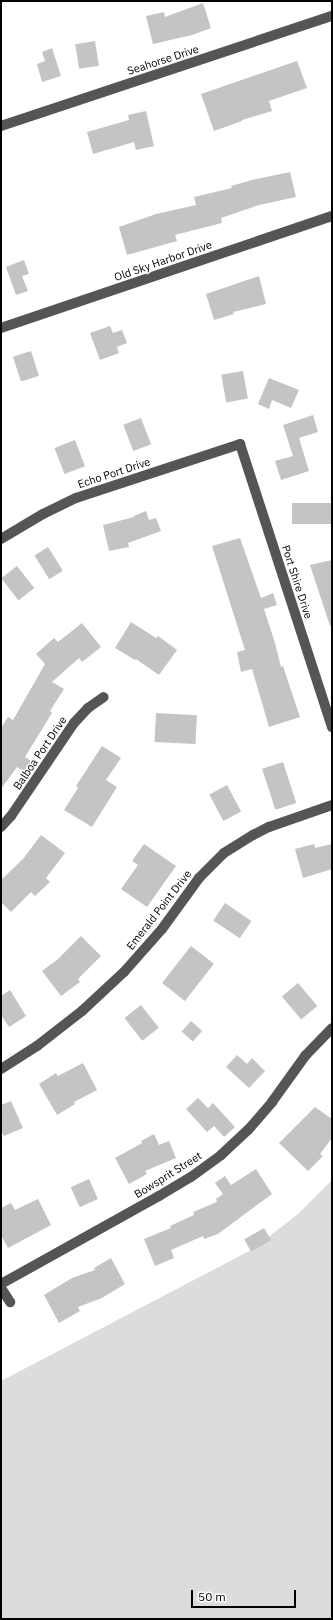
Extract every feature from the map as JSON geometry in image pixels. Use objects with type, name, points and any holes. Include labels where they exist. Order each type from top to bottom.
[{"type":"street","name":"Seahorse Drive","points":[[1,126],[332,16]]},
{"type":"street","name":"Old Sky Harbor Drive","points":[[1,328],[332,216]]},
{"type":"street","name":"Echo Port Drive","points":[[1,539],[43,514],[76,498],[240,444]]},
{"type":"street","name":"Port Shire Drive","points":[[240,444],[332,727]]},
{"type":"street","name":"Balboa Port Drive","points":[[1,827],[11,816],[74,723],[88,708],[104,698]]},
{"type":"street","name":"Emerald Point Drive","points":[[1,1069],[37,1046],[82,1011],[124,972],[162,929],[199,878],[224,853],[258,832],[332,805]]},
{"type":"street","name":"Bowsprit Street","points":[[1,1284],[159,1196],[191,1177],[221,1155],[248,1130],[272,1102],[305,1056],[332,1028]]},
{"type":"street","points":[[1,1288],[10,1302]]},
{"type":"shaded area","points":[[332,1180],[332,1619],[1,1619],[1,1381],[253,1249],[298,1214]]},
{"type":"building","points":[[203,3],[211,28],[192,35],[153,44],[146,16],[164,12],[165,17]]},
{"type":"building","points":[[95,41],[99,66],[79,69],[75,44]]},
{"type":"building","points":[[52,48],[61,76],[42,82],[37,64],[45,61],[42,52]]},
{"type":"building","points":[[297,61],[307,88],[269,101],[272,111],[242,120],[214,131],[201,94]]},
{"type":"building","points":[[146,111],[154,146],[136,150],[134,142],[93,154],[87,132],[129,120],[128,115]]},
{"type":"building","points":[[290,172],[296,197],[259,205],[221,218],[222,223],[175,235],[177,241],[127,255],[119,227],[156,214],[196,205],[194,197],[232,188],[231,186],[252,180]]},
{"type":"building","points":[[24,260],[29,274],[22,276],[28,291],[16,295],[6,267]]},
{"type":"building","points":[[259,276],[266,304],[233,312],[234,314],[214,320],[206,294]]},
{"type":"building","points":[[110,326],[113,333],[122,330],[127,343],[117,347],[119,353],[100,360],[90,333]]},
{"type":"building","points":[[31,351],[39,376],[21,382],[13,357]]},
{"type":"building","points":[[243,371],[248,399],[226,402],[221,375]]},
{"type":"building","points":[[269,378],[299,390],[291,408],[272,400],[269,409],[258,404]]},
{"type":"building","points":[[313,415],[318,432],[299,438],[309,471],[281,480],[275,461],[293,456],[283,425]]},
{"type":"building","points":[[141,418],[151,444],[133,451],[123,425]]},
{"type":"building","points":[[75,440],[85,466],[64,474],[54,448]]},
{"type":"building","points":[[292,503],[332,503],[332,524],[292,524]]},
{"type":"building","points":[[146,511],[149,520],[156,518],[161,531],[128,543],[129,547],[109,551],[103,525],[134,517]]},
{"type":"building","points":[[240,538],[261,598],[273,593],[277,605],[264,609],[281,667],[283,666],[300,717],[269,727],[252,669],[241,672],[237,652],[245,650],[212,546]]},
{"type":"building","points":[[48,547],[63,571],[49,579],[34,555]]},
{"type":"building","points":[[332,560],[332,626],[330,626],[310,565]]},
{"type":"building","points":[[17,566],[34,588],[18,600],[1,578]]},
{"type":"building","points":[[131,622],[156,638],[158,636],[177,650],[159,675],[136,659],[135,660],[115,648]]},
{"type":"building","points":[[82,623],[101,647],[82,662],[79,658],[52,682],[64,689],[50,711],[52,713],[25,757],[36,764],[29,775],[17,767],[1,789],[1,728],[8,717],[13,720],[45,664],[36,654],[54,638],[58,642]]},
{"type":"building","points":[[156,713],[197,715],[195,744],[154,742]]},
{"type":"building","points":[[102,746],[121,758],[106,780],[117,787],[92,827],[64,810],[78,788],[76,786]]},
{"type":"building","points":[[283,762],[296,803],[275,810],[262,769]]},
{"type":"building","points":[[227,785],[241,811],[223,821],[209,794]]},
{"type":"building","points":[[41,835],[65,853],[46,878],[50,882],[35,896],[31,892],[11,912],[1,902],[1,880],[23,859]]},
{"type":"building","points":[[144,844],[176,866],[147,907],[121,889],[138,865],[132,861]]},
{"type":"building","points":[[314,844],[315,848],[332,844],[332,869],[303,878],[295,849]]},
{"type":"building","points":[[225,903],[252,921],[240,938],[213,920]]},
{"type":"building","points":[[81,936],[101,956],[78,979],[80,982],[61,996],[42,971],[58,959]]},
{"type":"building","points":[[191,946],[214,964],[185,1001],[162,983]]},
{"type":"building","points":[[298,983],[317,1006],[301,1019],[282,996]]},
{"type":"building","points":[[10,990],[26,1016],[9,1027],[1,1015],[1,996]]},
{"type":"building","points":[[141,1005],[159,1028],[142,1041],[124,1018]]},
{"type":"building","points":[[191,1021],[202,1031],[193,1041],[182,1031]]},
{"type":"building","points":[[237,1055],[247,1064],[252,1058],[265,1071],[249,1088],[226,1067]]},
{"type":"building","points":[[83,1063],[97,1090],[74,1102],[75,1104],[57,1115],[39,1084],[56,1073],[58,1076]]},
{"type":"building","points":[[198,1098],[208,1108],[213,1103],[235,1127],[224,1137],[214,1126],[207,1132],[186,1109]]},
{"type":"building","points":[[11,1101],[23,1128],[4,1136],[1,1130],[1,1105]]},
{"type":"building","points":[[315,1107],[332,1119],[332,1138],[320,1154],[323,1156],[308,1171],[279,1143]]},
{"type":"building","points":[[154,1134],[159,1145],[169,1141],[176,1158],[145,1171],[147,1174],[129,1184],[115,1158],[142,1143],[141,1141]]},
{"type":"building","points":[[256,1169],[272,1194],[218,1234],[204,1239],[203,1236],[171,1250],[174,1258],[155,1266],[144,1239],[171,1228],[170,1226],[194,1215],[193,1212],[217,1202],[216,1199],[223,1194],[215,1183],[225,1176],[231,1185]]},
{"type":"building","points":[[89,1179],[98,1199],[80,1207],[71,1187]]},
{"type":"building","points":[[38,1199],[51,1225],[8,1248],[1,1235],[1,1208],[11,1203],[15,1210]]},
{"type":"building","points":[[264,1228],[271,1240],[251,1252],[244,1240]]},
{"type":"building","points":[[111,1258],[125,1284],[102,1298],[78,1307],[80,1311],[59,1323],[44,1295],[72,1278],[95,1270],[94,1268]]}]
